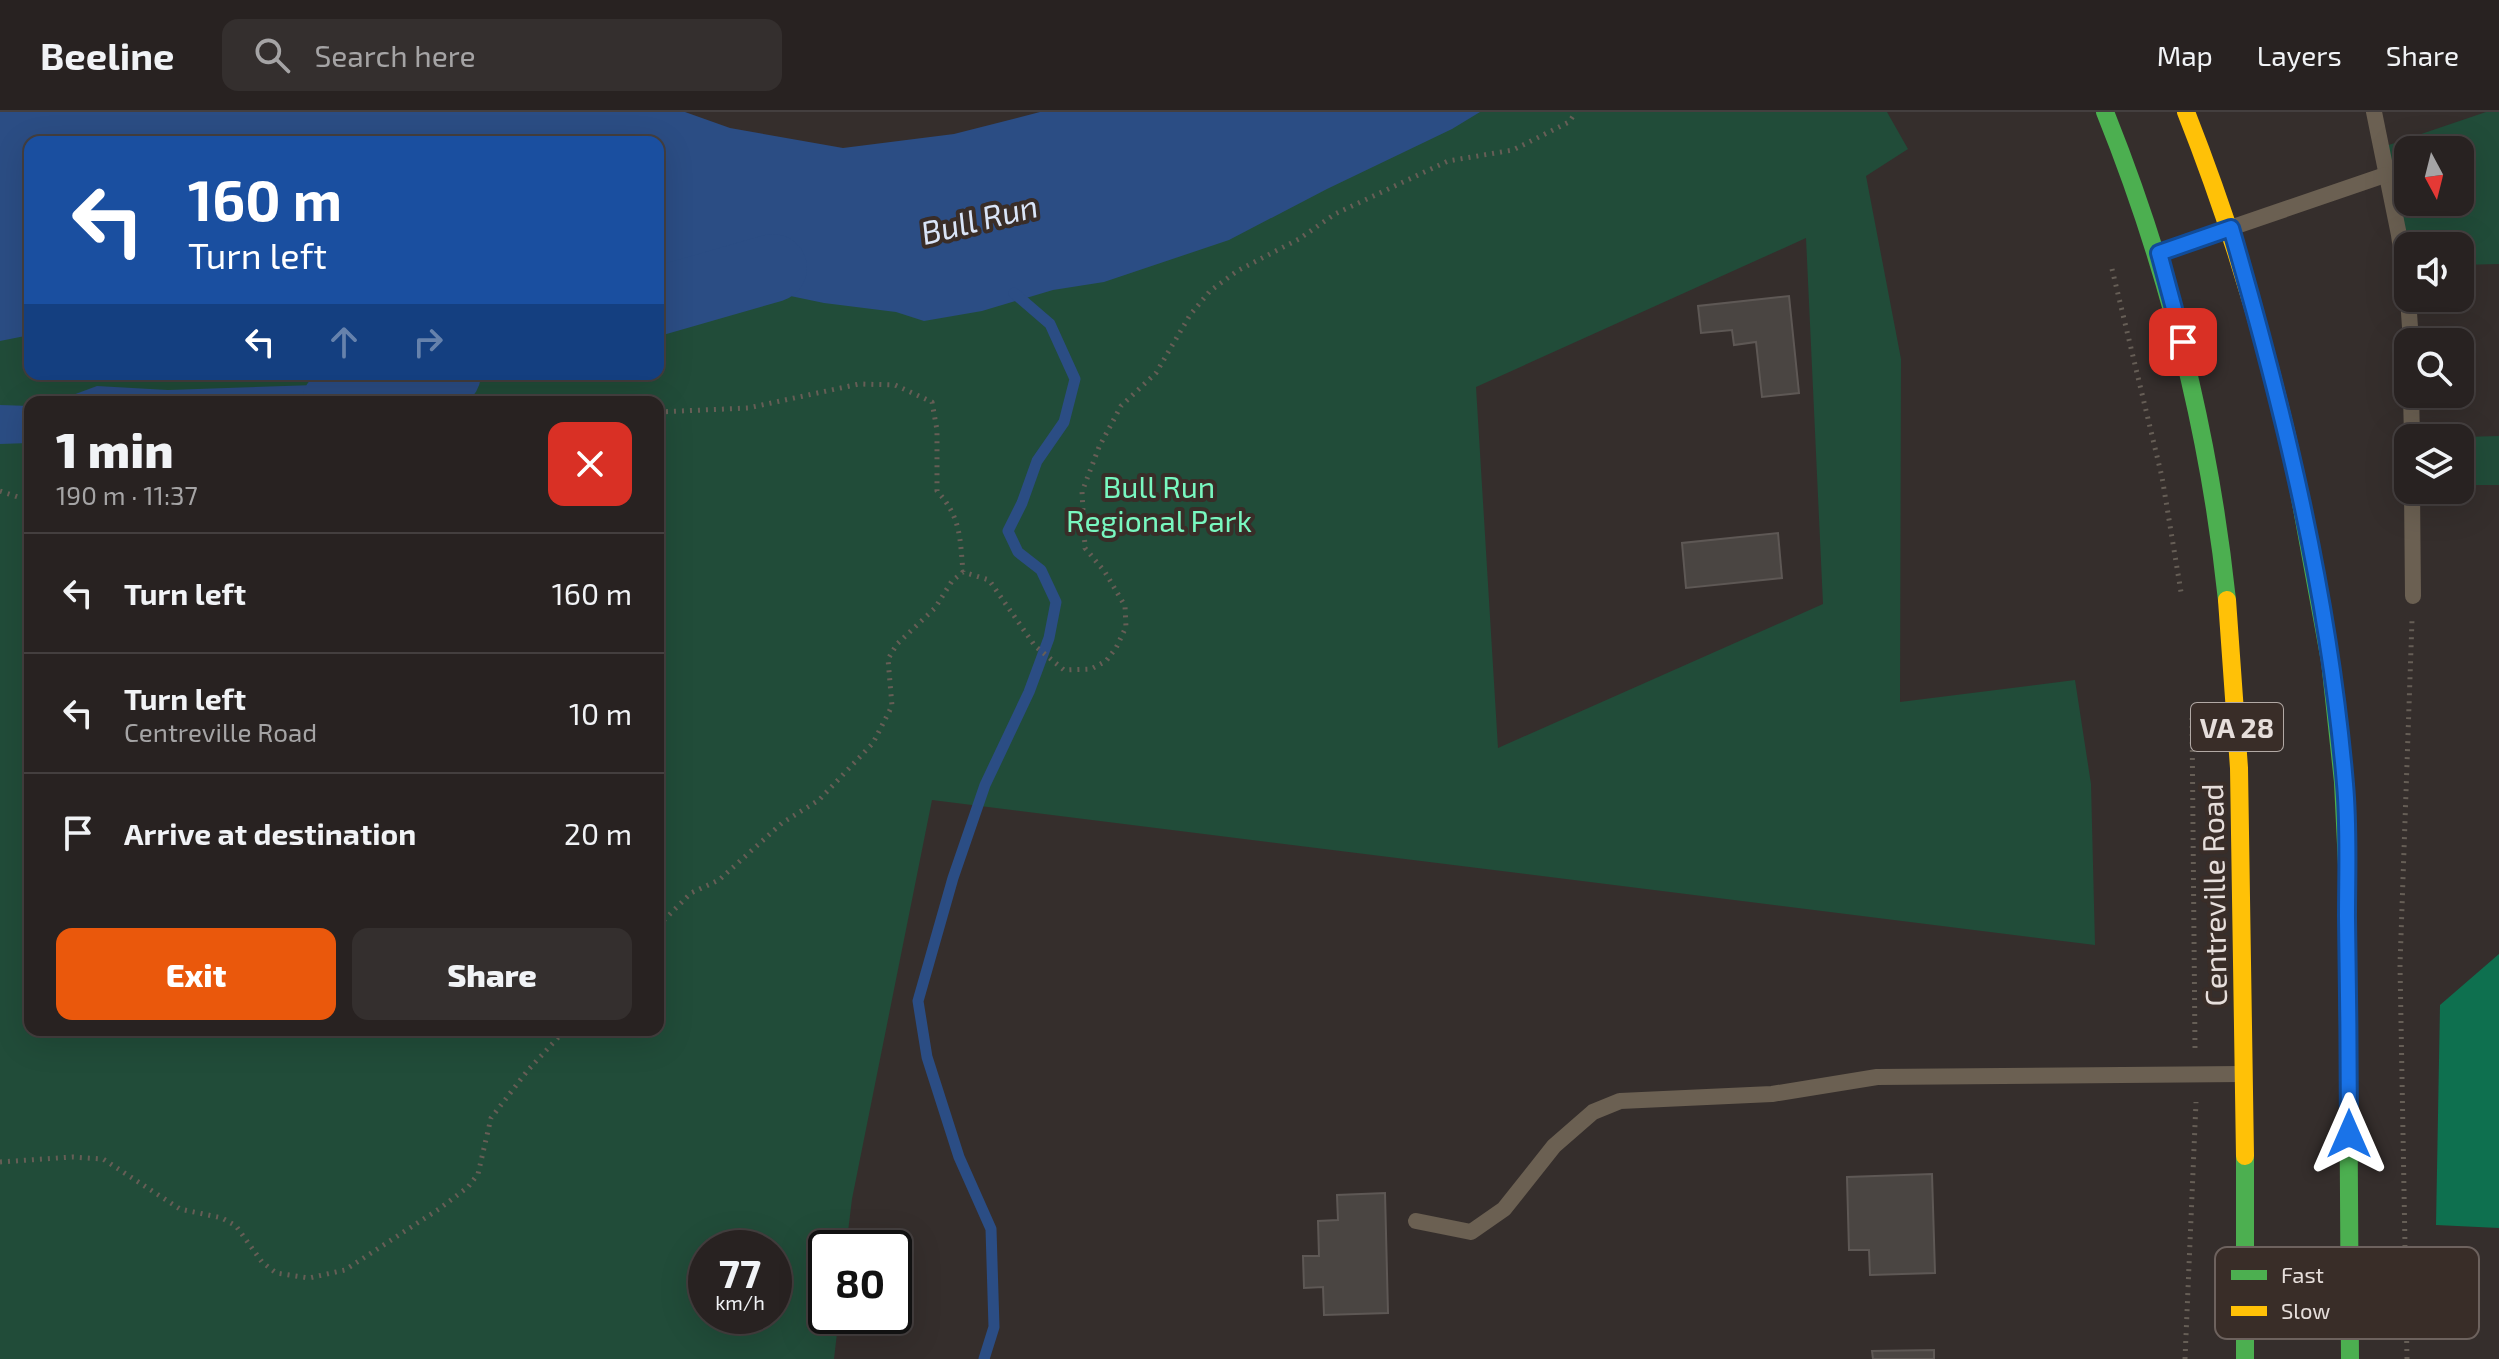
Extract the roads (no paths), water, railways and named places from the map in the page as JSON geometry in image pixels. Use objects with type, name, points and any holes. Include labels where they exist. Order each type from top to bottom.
[{"type":"highway","name":"Centreville Road","points":[[2105,112],[2159,253],[2177,313],[2208,458],[2226,582],[2237,719],[2245,1247]]},
{"type":"highway","points":[[2186,112],[2231,228],[2290,449],[2325,627],[2338,713],[2345,788],[2347,865],[2349,1247]]},
{"type":"highway","name":"Centreville Road","points":[[2245,1339],[2245,1359]]},
{"type":"highway","points":[[2350,1339],[2350,1359]]},
{"type":"lane","points":[[2374,112],[2398,232]]},
{"type":"lane","points":[[2159,253],[2385,175]]},
{"type":"lane","points":[[2412,504],[2413,596]]},
{"type":"lane","points":[[1416,1221],[1471,1232],[1504,1209],[1554,1146],[1593,1112],[1620,1101],[1772,1094],[1877,1077],[2244,1074]]},
{"type":"water","name":"Bull Run","points":[[0,112],[685,112],[730,128],[843,148],[954,134],[1040,112],[1480,112],[1452,129],[1229,240],[1104,282],[1053,290],[982,311],[924,321],[896,312],[776,293],[664,294],[664,136],[24,136],[24,336],[0,341]]},
{"type":"water","points":[[315,385],[335,396],[70,396],[97,386],[168,390]]},
{"type":"water","points":[[0,405],[24,406],[24,443],[0,444]]},
{"type":"waterway","points":[[664,299],[773,268]]},
{"type":"waterway","points":[[984,1359],[994,1327],[991,1229],[959,1157],[927,1057],[918,1001],[953,878],[985,785],[1029,692],[1049,638],[1056,602],[1041,570],[1018,552],[1008,531],[1037,461],[1064,422],[1075,379],[1050,324],[1014,293]]},
{"type":"waterway","points":[[360,396],[423,380]]},
{"type":"park label","name":"Bull Run Regional Park","points":[[1159,503]]}]
